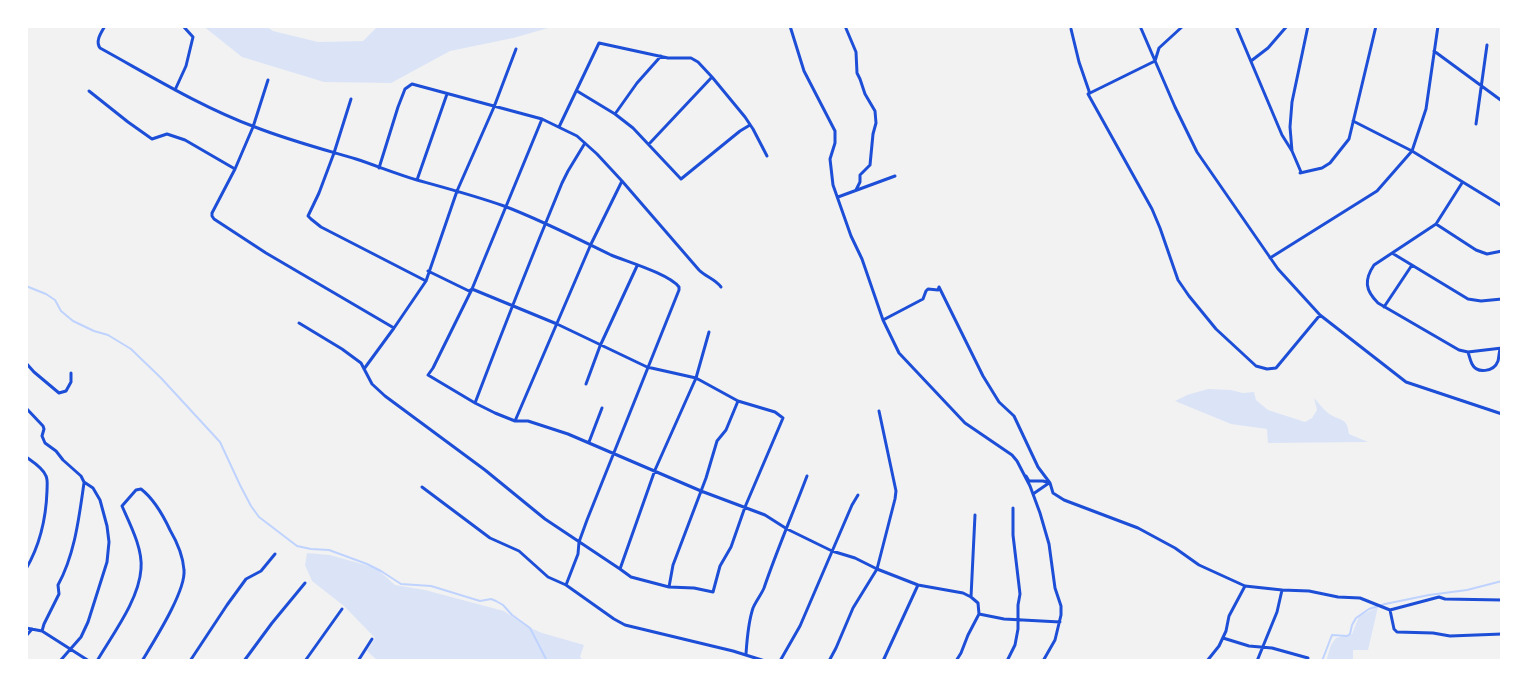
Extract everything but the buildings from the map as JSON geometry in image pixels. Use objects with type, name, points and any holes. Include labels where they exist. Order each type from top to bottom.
[{"type":"street","points":[[105,26],[98,41],[100,48],[175,90],[253,127],[504,207],[592,244],[610,254],[668,278],[677,284],[679,290],[613,453],[579,542],[578,554],[566,585]]},
{"type":"street","points":[[175,90],[186,66],[193,37],[183,26]]},
{"type":"street","points":[[790,26],[804,70],[835,131],[835,143],[830,159],[833,185],[883,320],[899,353],[965,423],[1012,455],[1017,461],[1033,494],[1049,544],[1054,588],[1061,606],[1060,622],[1055,640],[1043,661]]},
{"type":"street","points":[[845,26],[856,52],[856,73],[875,111],[876,124],[872,134],[870,165],[860,175],[860,182],[856,190]]},
{"type":"street","points":[[1140,26],[1197,152],[1270,258],[1304,298],[1320,315],[1406,382],[1502,414]]},
{"type":"street","points":[[1088,94],[1155,61],[1159,48],[1183,26]]},
{"type":"street","points":[[1236,26],[1282,136],[1292,151],[1300,173],[1322,168],[1335,158],[1349,139],[1376,26]]},
{"type":"street","points":[[1251,61],[1268,48],[1287,26]]},
{"type":"street","points":[[1292,151],[1290,127],[1292,102],[1308,26]]},
{"type":"street","points":[[1270,258],[1377,191],[1412,151],[1426,109],[1438,26]]},
{"type":"street","points":[[1071,28],[1079,62],[1089,91],[1088,94],[1156,218],[1178,280],[1188,296],[1216,330],[1256,366],[1267,369],[1276,368],[1320,315]]},
{"type":"street","points":[[560,127],[599,43],[668,58],[692,58],[698,62],[750,125],[767,156]]},
{"type":"street","points":[[1476,124],[1487,45]]},
{"type":"street","points":[[364,368],[426,281],[457,191],[516,50]]},
{"type":"street","points":[[1434,50],[1502,101]]},
{"type":"street","points":[[615,114],[661,56]]},
{"type":"street","points":[[649,144],[712,77]]},
{"type":"street","points":[[268,80],[253,127],[212,216],[266,253],[394,328]]},
{"type":"street","points":[[379,168],[398,107],[405,89],[409,85],[415,84],[542,119],[577,136],[585,143],[622,181],[699,270],[716,281],[721,287]]},
{"type":"street","points":[[89,91],[152,139],[167,134],[185,140],[235,169]]},
{"type":"street","points":[[577,91],[615,114],[633,128],[681,179],[750,125]]},
{"type":"street","points":[[417,180],[447,94]]},
{"type":"street","points":[[352,99],[319,193],[308,216],[321,227],[426,281]]},
{"type":"street","points":[[542,119],[472,288],[428,375],[495,414],[515,420],[528,421],[589,442],[701,491],[765,515],[787,529],[832,551],[855,558],[918,585],[971,596],[978,603],[979,614],[956,661]]},
{"type":"street","points":[[1353,121],[1412,151],[1502,206]]},
{"type":"street","points":[[475,403],[545,224],[568,171],[585,143]]},
{"type":"street","points":[[838,197],[895,176]]},
{"type":"street","points":[[515,420],[570,293],[622,181]]},
{"type":"street","points":[[1462,183],[1436,224],[1374,265],[1368,276],[1367,283],[1372,297],[1384,307],[1459,350],[1468,352],[1501,349],[1495,366],[1490,370],[1483,371],[1472,365],[1468,352]]},
{"type":"street","points":[[1436,224],[1476,250],[1487,254],[1502,251]]},
{"type":"street","points":[[1392,254],[1468,299],[1481,301],[1502,299]]},
{"type":"street","points":[[1384,307],[1412,265]]},
{"type":"street","points":[[586,384],[600,346],[637,266]]},
{"type":"street","points":[[299,323],[361,363],[372,384],[385,396],[485,470],[538,514],[620,569],[631,576],[668,587],[694,588],[713,592],[720,566],[731,548],[745,507],[783,418],[775,412],[738,401],[696,378],[647,368],[557,324],[472,288],[469,291],[428,271]]},
{"type":"street","points":[[883,320],[923,299],[928,289],[935,291],[940,287],[983,376],[999,402],[1014,416],[1038,466],[1050,483],[1053,493],[1064,500],[1138,528],[1175,548],[1199,566],[1244,586],[1309,591],[1338,597],[1360,598],[1390,610],[1438,597],[1452,600],[1502,600]]},
{"type":"street","points":[[620,569],[655,470],[696,378],[709,332]]},
{"type":"street","points":[[26,363],[59,393],[66,391],[71,382],[71,373]]},
{"type":"street","points":[[668,587],[673,565],[717,442],[726,430],[738,401]]},
{"type":"street","points":[[26,408],[43,426],[43,439],[81,476],[100,500],[109,542],[107,562],[88,622],[81,637],[60,661]]},
{"type":"street","points":[[589,442],[602,408]]},
{"type":"street","points":[[829,661],[854,608],[877,569],[896,499],[896,490],[879,411]]},
{"type":"street","points":[[26,457],[46,475],[47,506],[41,534],[33,557],[26,569]]},
{"type":"street","points":[[1019,468],[1029,481],[1050,483]]},
{"type":"street","points":[[746,654],[754,607],[764,589],[770,568],[807,476]]},
{"type":"street","points":[[42,631],[59,594],[58,586],[74,542],[84,482]]},
{"type":"street","points":[[1033,494],[1050,483]]},
{"type":"street","points":[[422,487],[490,538],[520,551],[548,577],[566,585],[614,620],[625,625],[746,654],[765,661]]},
{"type":"street","points":[[98,661],[131,604],[141,570],[135,540],[122,506],[136,490],[141,489],[149,495],[179,547],[184,571],[184,580],[169,613],[142,661]]},
{"type":"street","points":[[780,661],[800,626],[858,495]]},
{"type":"street","points":[[1007,661],[1015,645],[1020,594],[1013,535],[1013,508]]},
{"type":"street","points":[[971,596],[975,515]]},
{"type":"street","points":[[190,661],[246,579],[261,571],[275,554]]},
{"type":"street","points":[[244,661],[305,583]]},
{"type":"street","points":[[883,661],[918,585]]},
{"type":"street","points":[[1207,661],[1223,638],[1229,616],[1244,586]]},
{"type":"street","points":[[1257,661],[1277,612],[1282,590]]},
{"type":"street","points":[[304,661],[342,609]]},
{"type":"street","points":[[1390,610],[1394,629],[1397,632],[1433,633],[1450,636],[1502,634]]},
{"type":"street","points":[[979,614],[1000,619],[1060,622]]},
{"type":"street","points":[[26,628],[42,631],[89,661]]},
{"type":"street","points":[[26,636],[33,629]]},
{"type":"street","points":[[1223,638],[1248,646],[1272,648],[1308,658]]},
{"type":"street","points":[[358,661],[372,639]]},
{"type":"shaded area","points":[[203,26],[266,26],[273,31],[318,42],[363,41],[378,26],[555,26],[513,38],[450,51],[391,83],[324,82],[242,57]]},
{"type":"shaded area","points":[[1208,389],[1231,390],[1243,393],[1254,392],[1256,400],[1268,410],[1305,422],[1312,418],[1317,410],[1314,398],[1328,413],[1347,424],[1349,434],[1368,442],[1268,443],[1267,429],[1231,424],[1175,401],[1187,395]]},
{"type":"shaded area","points":[[307,553],[330,555],[376,568],[395,585],[425,590],[504,611],[526,626],[542,633],[584,645],[580,657],[584,661],[378,661],[367,651],[375,638],[344,606],[312,581],[305,565]]},
{"type":"shaded area","points":[[1378,607],[1368,650],[1353,650],[1353,661],[1326,661],[1331,645],[1336,638],[1352,634],[1359,616]]},
{"type":"waterway","points":[[26,286],[55,300],[61,311],[73,321],[108,335],[131,349],[161,378],[220,442],[240,485],[259,517],[297,546],[329,550],[367,564],[401,584],[431,586],[480,601],[491,599],[496,601],[530,628],[547,661]]},
{"type":"waterway","points":[[1322,661],[1332,635],[1347,636],[1350,634],[1356,618],[1369,609],[1385,604],[1467,590],[1502,581]]}]
